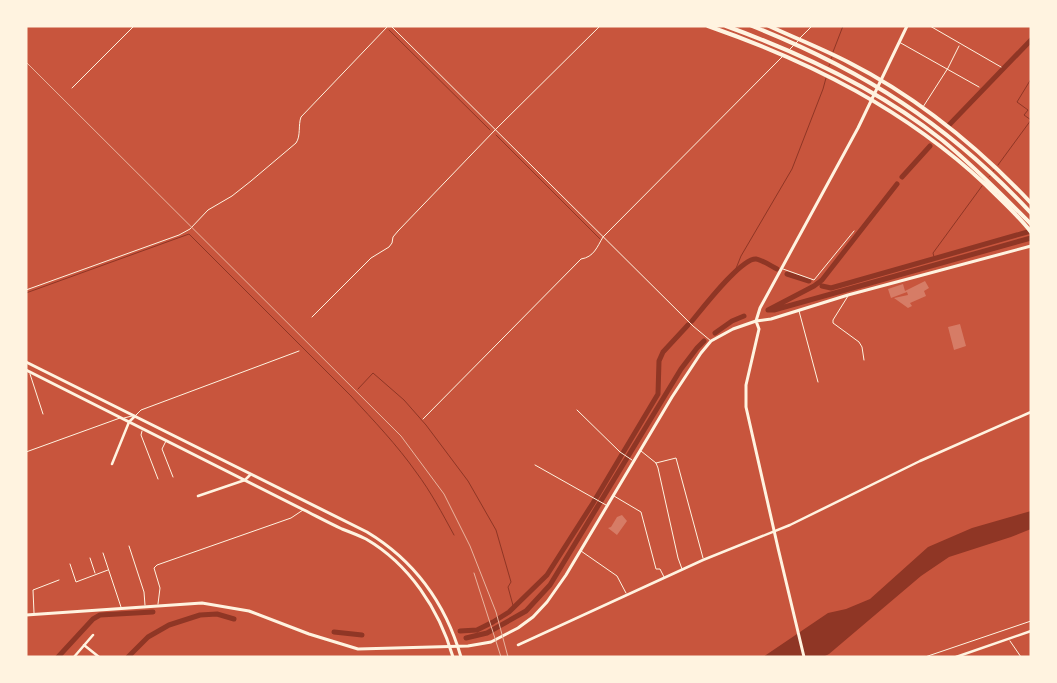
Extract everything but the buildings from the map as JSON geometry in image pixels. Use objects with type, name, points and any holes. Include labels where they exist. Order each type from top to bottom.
[{"type":"main road","points":[[708,26],[784,54],[830,76],[909,122],[942,146],[998,196],[1030,228]]},
{"type":"main road","points":[[726,26],[791,47],[879,87],[931,122],[965,150],[997,178],[1031,213]]},
{"type":"main road","points":[[752,26],[789,42]]},
{"type":"main road","points":[[768,26],[789,42],[791,47],[875,94],[914,119],[955,151],[996,188],[1030,228]]},
{"type":"main road","points":[[768,26],[849,62],[922,108],[982,154],[1031,203]]},
{"type":"street","points":[[804,657],[746,407],[746,385],[759,329],[756,321],[760,308],[879,87],[907,26]]},
{"type":"street","points":[[26,614],[202,603],[249,612],[358,649],[463,646],[491,642],[518,628],[533,617],[547,602],[566,576],[605,505],[614,496],[632,460],[641,451],[677,389],[711,341],[733,329],[756,321],[777,317],[848,295],[1031,246]]},
{"type":"street","points":[[26,362],[358,528],[386,544],[418,574],[444,613],[460,657]]},
{"type":"street","points":[[28,371],[342,529],[356,534],[380,549],[392,558],[414,582],[438,616],[447,636],[453,657]]},
{"type":"street","points":[[518,645],[703,560],[790,525],[920,461],[1031,412]]},
{"type":"street","points":[[112,464],[129,422],[135,416]]},
{"type":"street","points":[[198,496],[245,480],[250,475]]},
{"type":"street","points":[[956,657],[1031,632]]},
{"type":"street","points":[[74,657],[93,634]]},
{"type":"street","points":[[84,645],[98,657]]},
{"type":"lane","points":[[72,88],[134,26]]},
{"type":"lane","points":[[26,290],[179,235],[190,229],[208,210],[232,196],[296,143],[299,139],[298,126],[301,117],[389,26],[693,326],[711,341]]},
{"type":"lane","points":[[312,317],[371,258],[389,247],[398,231],[495,130],[600,26]]},
{"type":"lane","points":[[423,419],[581,258],[589,257],[593,254],[603,237],[812,26]]},
{"type":"lane","points":[[930,26],[1001,67]]},
{"type":"lane","points":[[899,42],[979,87]]},
{"type":"lane","points":[[922,108],[948,68],[960,45]]},
{"type":"lane","points":[[782,269],[814,280],[854,230]]},
{"type":"lane","points":[[848,295],[833,323],[859,342],[862,347],[864,360]]},
{"type":"lane","points":[[799,309],[818,382]]},
{"type":"lane","points":[[26,452],[120,418],[135,416],[141,410],[300,351]]},
{"type":"lane","points":[[28,371],[43,414]]},
{"type":"lane","points":[[577,410],[620,452],[632,460]]},
{"type":"lane","points":[[143,430],[141,435],[158,479]]},
{"type":"lane","points":[[166,441],[162,449],[173,477]]},
{"type":"lane","points":[[641,451],[656,463],[682,570]]},
{"type":"lane","points":[[656,463],[676,458],[703,560]]},
{"type":"lane","points":[[535,465],[605,505]]},
{"type":"lane","points":[[614,496],[641,512],[656,569],[660,569],[664,578]]},
{"type":"lane","points":[[158,605],[160,588],[154,570],[154,566],[157,564],[291,518],[304,510]]},
{"type":"lane","points":[[129,546],[144,592],[145,606]]},
{"type":"lane","points":[[580,551],[617,576],[627,596]]},
{"type":"lane","points":[[103,553],[121,608]]},
{"type":"lane","points":[[90,558],[96,574]]},
{"type":"lane","points":[[70,564],[76,582],[108,570]]},
{"type":"lane","points":[[34,614],[33,590],[59,580]]},
{"type":"path","points":[[924,657],[1031,621]]},
{"type":"path","points":[[1009,640],[1022,657]]},
{"type":"shaded area","points":[[1031,511],[1031,529],[949,557],[921,576],[829,654],[823,657],[763,657],[828,613],[846,609],[870,599],[928,547],[972,528]]},
{"type":"waterway","points":[[833,52],[843,26]]},
{"type":"waterway","points":[[389,30],[490,130]]},
{"type":"waterway","points":[[949,125],[1031,40]]},
{"type":"waterway","points":[[735,271],[741,256],[792,169],[826,78]]},
{"type":"waterway","points":[[998,165],[1031,120],[1024,115],[1028,110],[1017,102],[1031,79]]},
{"type":"waterway","points":[[496,135],[600,239]]},
{"type":"waterway","points":[[902,177],[930,146]]},
{"type":"waterway","points":[[768,310],[822,280],[897,184]]},
{"type":"waterway","points":[[934,257],[933,253],[982,186]]},
{"type":"waterway","points":[[822,286],[831,288],[1031,231]]},
{"type":"waterway","points":[[26,293],[189,234],[351,396]]},
{"type":"waterway","points":[[768,310],[774,310],[1031,238]]},
{"type":"waterway","points":[[692,321],[722,285],[749,261],[756,259],[777,269]]},
{"type":"waterway","points":[[787,274],[809,281]]},
{"type":"waterway","points":[[715,333],[732,321],[744,316]]},
{"type":"waterway","points":[[460,631],[477,630],[509,612],[547,575],[593,503],[658,394],[659,361],[663,352],[688,325]]},
{"type":"waterway","points":[[466,638],[487,633],[526,611],[550,585],[681,369],[704,341]]},
{"type":"waterway","points":[[358,389],[373,373],[404,400],[426,425],[468,481],[496,530],[511,582],[508,587],[514,609]]},
{"type":"waterway","points":[[351,396],[409,462],[454,535]]},
{"type":"waterway","points":[[58,657],[93,619],[100,615],[153,612]]},
{"type":"waterway","points":[[128,657],[148,637],[169,625],[200,615],[217,614],[234,619]]},
{"type":"waterway","points":[[334,632],[362,635]]},
{"type":"railway","points":[[26,62],[401,436],[444,494],[470,546],[496,612],[508,657]]},
{"type":"railway","points":[[474,573],[501,657]]}]
